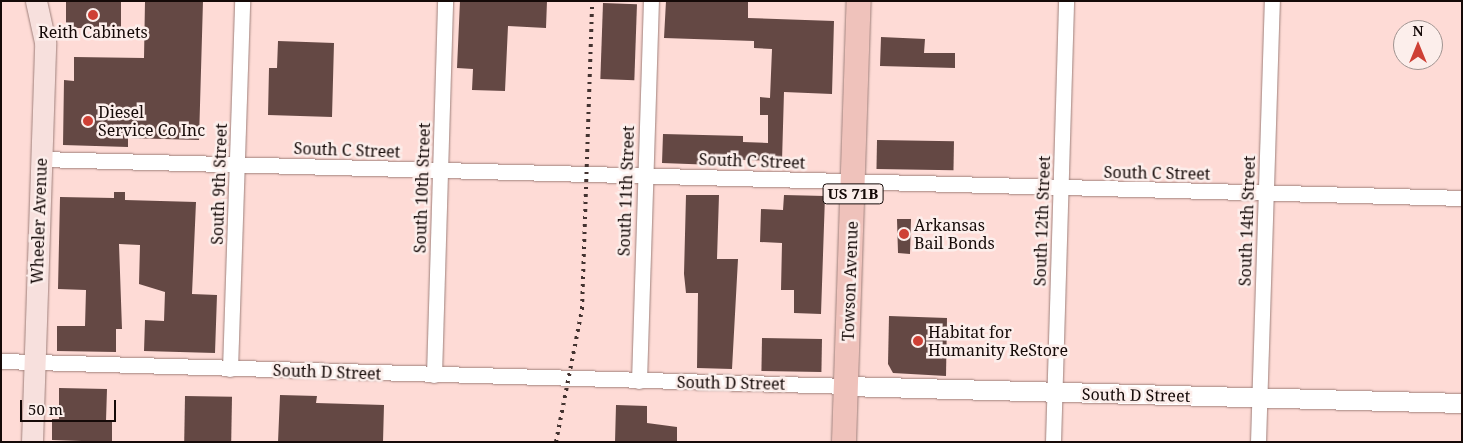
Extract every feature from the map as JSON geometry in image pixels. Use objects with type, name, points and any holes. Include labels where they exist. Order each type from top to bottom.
[{"type":"main road","name":"Wheeler Avenue","points":[[32,442],[44,42],[36,1]]},
{"type":"main road","name":"Towson Avenue","points":[[844,442],[859,1]]},
{"type":"street","name":"South 9th Street","points":[[230,369],[242,1]]},
{"type":"street","name":"South 10th Street","points":[[434,375],[445,1]]},
{"type":"street","name":"South 11th Street","points":[[639,381],[651,1]]},
{"type":"street","name":"South 12th Street","points":[[1053,442],[1066,1]]},
{"type":"street","name":"South 14th Street","points":[[1258,442],[1272,1]]},
{"type":"street","name":"South C Street","points":[[41,159],[1462,198]]},
{"type":"street","name":"South D Street","points":[[1,361],[1054,393],[1462,403]]},
{"type":"building","name":"Reith Cabinets","points":[[66,1],[121,1],[121,28],[66,28]]},
{"type":"building","points":[[145,1],[203,1],[199,140],[128,138],[128,147],[63,145],[64,80],[74,81],[74,57],[144,58]]},
{"type":"building","points":[[460,1],[547,1],[546,28],[508,26],[505,91],[472,90],[473,69],[457,68]]},
{"type":"building","points":[[666,1],[748,1],[748,18],[834,21],[832,94],[784,92],[782,161],[742,160],[742,166],[662,163],[663,134],[743,136],[743,142],[768,143],[768,115],[760,115],[760,97],[770,98],[772,49],[754,48],[754,41],[664,38]]},
{"type":"building","points":[[603,3],[637,4],[634,80],[600,79]]},
{"type":"building","points":[[881,37],[925,39],[924,53],[955,53],[955,68],[880,66]]},
{"type":"building","points":[[278,41],[334,43],[332,117],[268,115],[269,68],[277,68]]},
{"type":"building","points":[[877,140],[954,141],[953,170],[876,169]]},
{"type":"building","points":[[114,192],[125,192],[125,200],[196,202],[192,294],[217,295],[215,353],[144,351],[145,320],[164,321],[165,292],[139,284],[140,245],[119,244],[122,329],[116,329],[116,352],[57,351],[57,326],[85,326],[86,290],[58,289],[60,197],[114,198]]},
{"type":"building","points":[[686,195],[719,195],[717,259],[738,259],[732,369],[697,368],[698,293],[686,293],[684,274]]},
{"type":"building","points":[[784,195],[825,196],[821,314],[794,313],[794,290],[781,290],[782,243],[760,242],[761,209],[783,210]]},
{"type":"building","name":"Arkansas Bail Bonds","points":[[897,219],[911,219],[910,254],[898,253]]},
{"type":"building","name":"Habitat for Humanity ReStore","points":[[889,316],[947,318],[946,376],[893,373],[888,364]]},
{"type":"building","points":[[762,338],[822,339],[821,372],[761,371]]},
{"type":"building","points":[[59,388],[107,389],[106,421],[112,421],[112,442],[52,440],[52,419],[59,419]]},
{"type":"building","points":[[280,395],[317,396],[316,403],[384,405],[383,442],[278,442]]},
{"type":"building","points":[[185,396],[232,397],[231,442],[184,442]]},
{"type":"building","points":[[616,405],[647,406],[647,423],[677,427],[677,442],[615,442]]},
{"type":"railway","points":[[556,442],[582,309],[592,1]]},
{"type":"place","name":"Reith Cabinets","points":[[93,15]]},
{"type":"place","name":"Diesel Service Co Inc","points":[[88,121]]},
{"type":"place","name":"Arkansas Bail Bonds","points":[[904,234]]},
{"type":"place","name":"Habitat for Humanity ReStore","points":[[918,341]]}]
